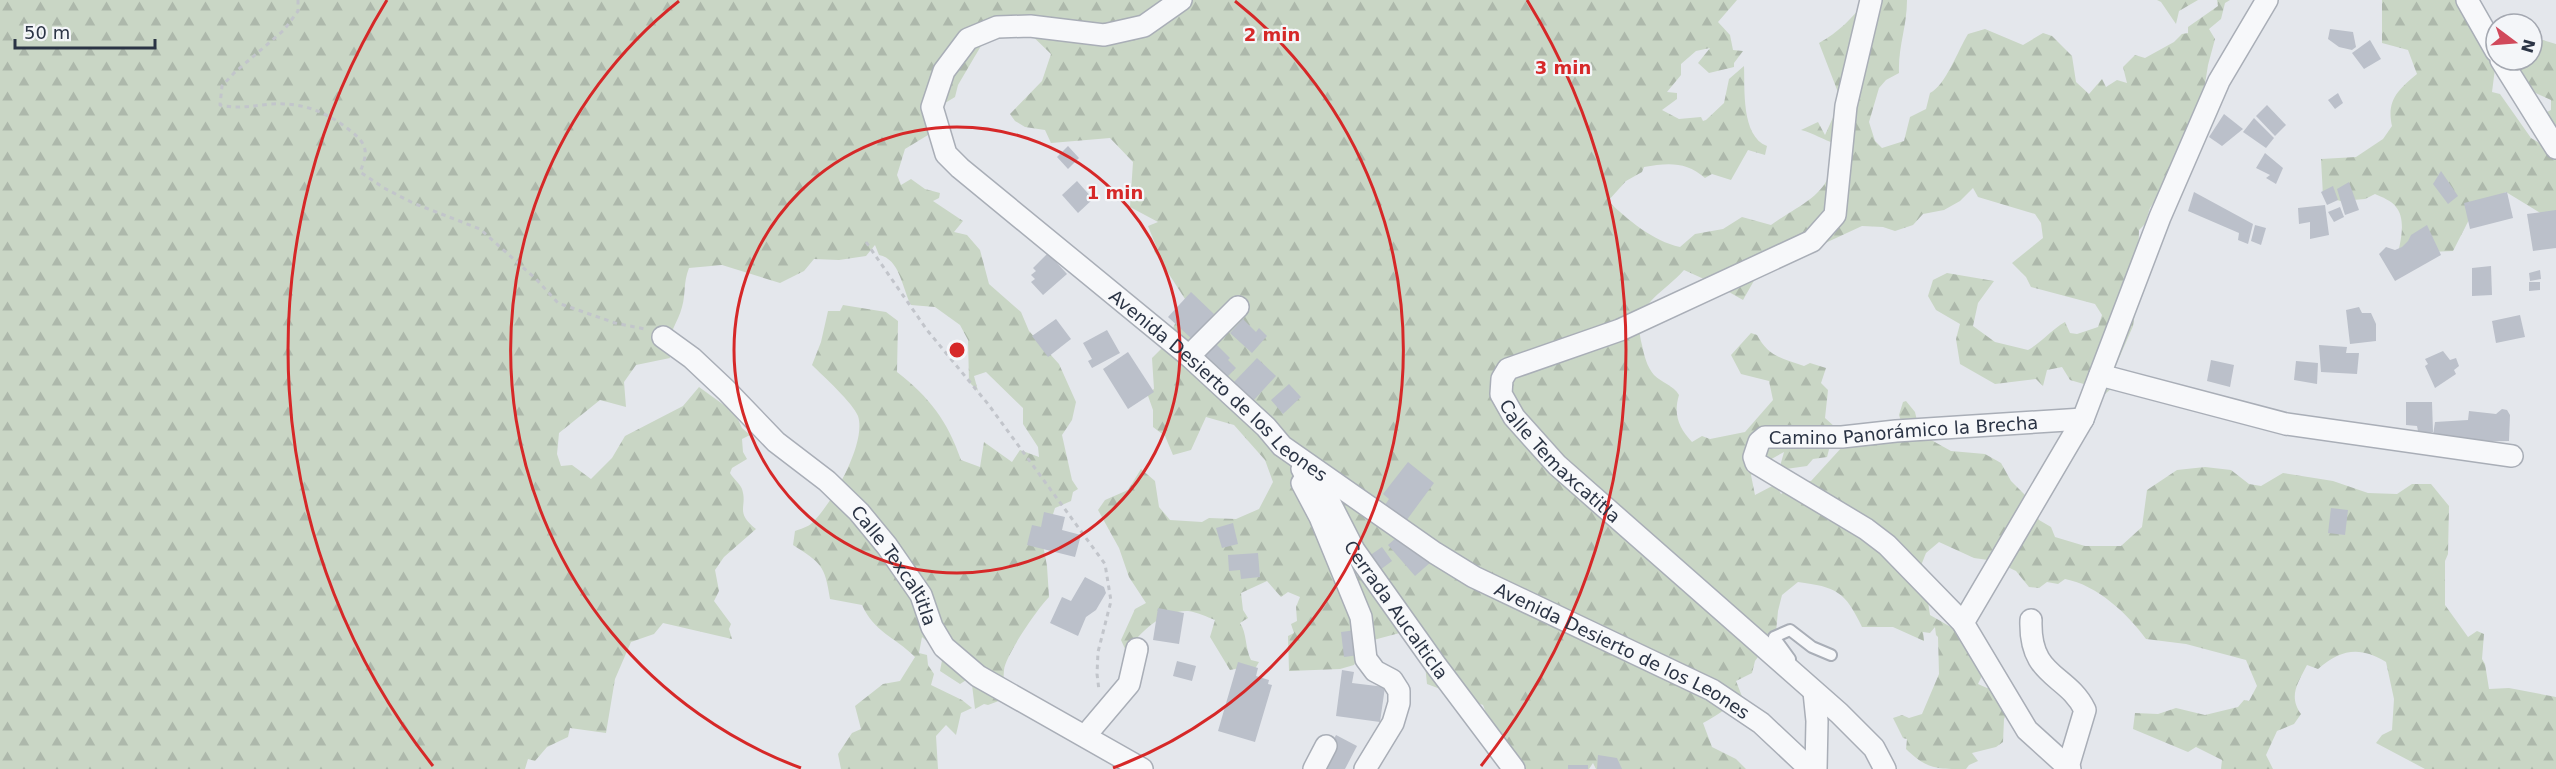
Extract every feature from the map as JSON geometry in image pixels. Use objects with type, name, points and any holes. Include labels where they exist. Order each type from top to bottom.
[{"type":"street","name":"Avenida Desierto de los Leones","points":[[1180,0],[1144,26],[1104,35],[1030,26],[997,27],[968,39],[944,71],[932,107],[946,154],[960,168],[1189,356],[1266,427],[1282,446],[1435,553],[1474,577],[1712,690],[1761,723],[1810,769]]},
{"type":"street","name":"Calle Temaxcatitla","points":[[1871,0],[1846,106],[1835,214],[1828,225],[1812,241],[1620,330],[1508,369],[1502,379],[1501,394],[1514,417],[1557,465],[1839,713],[1874,748],[1886,769]]},
{"type":"street","points":[[1963,623],[2083,419],[2160,217],[2219,81],[2267,0]]},
{"type":"street","points":[[2467,0],[2484,30]]},
{"type":"street","points":[[2508,72],[2556,148]]},
{"type":"street","points":[[1189,356],[1238,308]]},
{"type":"street","name":"Calle Texcaltitla","points":[[663,338],[693,358],[776,441],[828,481],[859,512],[887,546],[921,595],[932,627],[944,648],[978,676],[1142,769]]},
{"type":"street","points":[[2100,375],[2286,424],[2512,456]]},
{"type":"street","name":"Camino Panorámico la Brecha","points":[[2069,768],[2027,730],[1963,623],[1880,539],[1756,463],[1754,457],[1759,442],[1765,437],[1842,437],[1896,431],[2083,419]]},
{"type":"street","points":[[1282,446],[1320,517],[1361,617],[1366,659],[1375,671],[1392,680],[1399,691],[1399,703],[1393,723],[1365,769]]},
{"type":"street","name":"Cerrada Aucalticla","points":[[1282,446],[1330,503],[1354,550],[1435,664],[1514,769]]},
{"type":"street","points":[[2031,620],[2030,636],[2045,670],[2080,700],[2085,711],[2069,768]]},
{"type":"street","points":[[1085,736],[1129,684],[1137,649]]},
{"type":"street","points":[[1814,692],[1817,721],[1816,769]]},
{"type":"street","points":[[1314,769],[1326,746]]},
{"type":"lane","points":[[1814,692],[1809,677],[1785,655],[1774,637],[1790,630],[1812,647],[1831,655]]},
{"type":"path","points":[[298,0],[298,11],[284,30],[222,86],[220,105],[236,109],[297,104],[323,112],[362,141],[366,156],[360,172],[384,188],[480,229],[558,303],[615,323],[638,327],[663,338]]},
{"type":"path","points":[[866,242],[927,330],[988,404],[1105,564],[1111,601],[1098,652],[1097,674],[1103,713]]},
{"type":"green space","points":[[0,0],[1737,0],[1718,22],[1730,35],[1733,50],[1743,51],[1734,63],[1734,67],[1709,73],[1698,63],[1710,48],[1696,51],[1681,64],[1681,75],[1667,92],[1677,93],[1677,99],[1662,110],[1679,119],[1701,117],[1703,121],[1706,120],[1724,103],[1729,79],[1744,66],[1746,111],[1753,133],[1767,146],[1765,155],[1748,150],[1731,180],[1712,174],[1705,178],[1698,172],[1683,166],[1644,167],[1642,172],[1626,181],[1608,201],[1651,235],[1680,247],[1695,234],[1723,229],[1742,217],[1771,225],[1819,192],[1831,169],[1836,144],[1801,130],[1818,122],[1825,135],[1841,100],[1819,43],[1845,24],[1867,0],[1907,0],[1899,73],[1886,80],[1879,88],[1869,122],[1875,141],[1882,148],[1904,141],[1910,117],[1926,109],[1930,93],[1941,83],[1968,34],[1985,29],[2023,45],[2043,33],[2052,36],[2072,56],[2076,82],[2089,94],[2102,79],[2106,87],[2117,80],[2127,83],[2123,67],[2135,55],[2145,58],[2174,42],[2182,34],[2188,33],[2188,27],[2218,6],[2217,0],[2230,0],[2225,3],[2221,19],[2209,29],[2215,39],[2202,103],[2182,139],[2172,176],[2150,208],[2145,224],[2139,230],[2137,299],[2133,326],[2110,379],[2112,388],[2097,401],[2094,387],[2070,380],[2062,367],[2047,370],[2043,386],[2036,379],[1995,384],[1960,364],[1956,339],[1960,324],[1936,310],[1928,296],[1933,280],[1947,273],[1994,281],[1978,303],[1973,326],[1995,342],[2028,350],[2065,322],[2070,333],[2077,334],[2098,327],[2102,315],[2095,304],[2031,287],[2026,277],[2012,263],[2043,238],[2041,223],[2035,214],[1978,197],[1973,188],[1960,201],[1944,210],[1923,214],[1913,225],[1895,231],[1883,227],[1862,226],[1821,245],[1764,263],[1743,300],[1684,270],[1644,310],[1640,331],[1648,365],[1654,375],[1679,395],[1678,421],[1692,442],[1702,436],[1710,439],[1745,432],[1773,400],[1769,381],[1741,374],[1731,355],[1751,333],[1757,335],[1766,348],[1782,359],[1804,366],[1810,363],[1826,368],[1821,383],[1828,390],[1825,418],[1835,427],[1827,457],[1813,459],[1807,466],[1779,470],[1784,452],[1759,466],[1751,475],[1755,495],[1776,484],[1781,494],[1798,481],[1811,481],[1843,446],[1906,436],[1899,415],[1903,402],[1906,401],[1915,412],[1924,436],[1951,451],[1985,454],[2001,463],[2011,481],[2031,501],[2039,520],[2051,527],[2055,537],[2085,546],[2121,546],[2142,527],[2147,490],[2177,470],[2205,467],[2231,470],[2249,484],[2261,486],[2283,473],[2333,481],[2368,493],[2397,494],[2412,484],[2431,484],[2449,506],[2445,605],[2468,637],[2477,631],[2484,634],[2482,659],[2489,689],[2509,688],[2556,697],[2556,769],[2425,769],[2376,743],[2382,735],[2392,730],[2394,699],[2386,662],[2368,654],[2351,652],[2335,657],[2318,669],[2307,665],[2295,695],[2295,701],[2301,714],[2294,724],[2277,731],[2266,755],[2273,769],[2221,769],[2222,760],[2196,747],[2188,752],[2133,729],[2135,713],[2158,714],[2176,708],[2205,715],[2238,707],[2244,700],[2249,701],[2257,686],[2246,660],[2186,644],[2146,639],[2121,611],[2089,587],[2065,579],[2058,584],[2047,582],[2039,588],[2029,587],[2016,571],[1995,561],[1974,558],[1939,542],[1926,553],[1922,563],[1930,615],[1956,630],[1986,667],[1978,684],[1987,688],[1999,684],[2009,708],[2004,719],[2003,742],[1996,747],[1972,753],[1978,761],[1966,769],[1939,768],[1920,761],[1906,749],[1907,739],[1903,738],[1893,718],[1902,715],[1909,718],[1922,714],[1939,674],[1938,637],[1935,627],[1930,633],[1923,632],[1924,641],[1893,627],[1862,627],[1850,605],[1838,593],[1822,586],[1798,582],[1782,595],[1776,632],[1755,661],[1752,673],[1736,681],[1743,699],[1703,723],[1712,747],[1736,759],[1746,769],[1596,769],[1593,763],[1589,769],[1507,769],[1483,705],[1427,684],[1424,655],[1407,631],[1366,642],[1354,665],[1340,669],[1289,671],[1288,636],[1294,633],[1291,624],[1297,621],[1296,607],[1300,597],[1288,592],[1281,597],[1267,581],[1241,593],[1243,610],[1248,618],[1240,623],[1251,660],[1259,662],[1252,674],[1245,667],[1230,670],[1210,637],[1215,620],[1188,611],[1169,614],[1161,618],[1145,630],[1126,651],[1121,640],[1135,609],[1146,603],[1129,577],[1119,548],[1098,510],[1105,500],[1128,490],[1141,469],[1155,481],[1159,507],[1170,520],[1202,522],[1209,518],[1236,519],[1259,509],[1273,482],[1265,460],[1234,425],[1206,417],[1191,450],[1173,455],[1165,436],[1153,427],[1153,410],[1147,393],[1154,389],[1152,358],[1167,343],[1185,299],[1154,251],[1156,246],[1148,226],[1158,222],[1130,207],[1133,162],[1110,138],[1051,143],[1045,130],[1025,127],[1015,121],[1010,114],[1042,81],[1051,54],[1022,26],[1003,33],[1007,38],[985,39],[958,85],[955,97],[945,103],[928,135],[905,149],[897,175],[901,185],[911,179],[925,189],[940,193],[939,198],[933,201],[963,221],[954,232],[967,235],[980,250],[989,284],[1021,312],[1029,331],[1059,364],[1076,402],[1072,420],[1062,435],[1072,480],[1078,489],[1073,492],[1071,501],[1055,508],[1043,545],[1049,597],[1023,632],[1006,663],[1004,699],[975,709],[971,677],[960,684],[940,671],[943,655],[922,637],[919,653],[927,655],[928,665],[934,674],[931,685],[962,700],[972,708],[961,713],[956,735],[946,725],[936,736],[938,769],[841,769],[838,754],[852,733],[861,729],[855,706],[883,684],[900,681],[915,657],[879,628],[862,605],[830,599],[826,579],[820,566],[793,545],[795,531],[812,523],[837,488],[846,473],[857,442],[858,416],[850,404],[812,365],[821,342],[828,311],[840,311],[843,305],[886,312],[898,321],[897,372],[919,391],[936,411],[950,433],[961,460],[980,467],[984,442],[1012,462],[1020,450],[1039,457],[1038,447],[1023,424],[1023,408],[986,372],[974,376],[978,391],[969,382],[968,340],[960,325],[935,307],[911,305],[896,268],[892,262],[879,255],[875,245],[866,256],[839,260],[814,259],[804,271],[780,283],[722,265],[689,268],[682,307],[670,337],[670,358],[636,365],[624,382],[626,407],[600,400],[559,433],[557,454],[561,466],[572,465],[591,479],[612,458],[625,436],[683,406],[699,387],[735,413],[742,428],[750,435],[742,439],[743,452],[747,459],[732,468],[730,473],[742,489],[745,518],[756,529],[724,557],[715,570],[719,591],[714,601],[731,624],[729,629],[732,639],[663,623],[654,634],[631,642],[615,679],[606,733],[570,728],[568,737],[547,747],[535,761],[528,759],[525,769],[0,769]]},
{"type":"green space","points":[[2157,0],[2198,0],[2179,11],[2176,24],[2161,2]]},
{"type":"green space","points":[[2382,0],[2474,0],[2468,24],[2484,41],[2484,72],[2495,72],[2492,92],[2500,94],[2531,138],[2556,153],[2556,232],[2542,214],[2506,192],[2474,210],[2453,251],[2429,252],[2396,260],[2402,226],[2399,212],[2392,203],[2375,194],[2365,199],[2352,200],[2351,204],[2323,196],[2321,159],[2356,157],[2383,139],[2392,126],[2391,109],[2396,96],[2417,74],[2408,50],[2382,43]]},
{"type":"green space","points":[[2544,40],[2556,44],[2556,140],[2536,117],[2551,110],[2551,100],[2527,89],[2518,72],[2544,72]]},
{"type":"building","points":[[2330,29],[2353,32],[2356,47],[2352,50],[2339,47],[2328,39]]},
{"type":"building","points":[[2370,40],[2381,59],[2364,69],[2352,53]]},
{"type":"building","points":[[2338,93],[2343,103],[2335,109],[2328,100]]},
{"type":"building","points":[[2267,105],[2286,125],[2275,136],[2256,116]]},
{"type":"building","points":[[2224,114],[2243,129],[2222,146],[2209,137]]},
{"type":"building","points":[[2254,118],[2274,138],[2266,148],[2243,132]]},
{"type":"building","points":[[1068,146],[1079,158],[1068,169],[1057,157]]},
{"type":"building","points":[[2265,153],[2283,168],[2276,184],[2266,178],[2270,175],[2256,168]]},
{"type":"building","points":[[2441,171],[2458,196],[2448,204],[2433,184]]},
{"type":"building","points":[[1077,181],[1093,199],[1078,213],[1062,195]]},
{"type":"building","points":[[2349,182],[2359,210],[2345,215],[2337,189]]},
{"type":"building","points":[[2333,186],[2338,200],[2327,205],[2321,192]]},
{"type":"building","points":[[2194,192],[2253,224],[2248,244],[2238,240],[2239,233],[2188,211]]},
{"type":"building","points":[[2507,192],[2513,218],[2470,229],[2464,203]]},
{"type":"building","points":[[2325,205],[2329,235],[2310,239],[2310,222],[2299,224],[2298,208]]},
{"type":"building","points":[[2340,207],[2344,217],[2334,222],[2328,212]]},
{"type":"building","points":[[2556,210],[2556,248],[2533,251],[2527,214]]},
{"type":"building","points":[[2255,225],[2266,228],[2261,245],[2251,241]]},
{"type":"building","points":[[2427,225],[2441,255],[2395,281],[2379,254],[2386,247],[2395,250],[2402,247],[2411,235]]},
{"type":"building","points":[[1048,253],[1067,274],[1043,295],[1031,282],[1035,279],[1031,275],[1036,271],[1033,268]]},
{"type":"building","points":[[2491,266],[2492,295],[2472,296],[2472,268]]},
{"type":"building","points":[[2540,270],[2541,279],[2530,281],[2529,273]]},
{"type":"building","points":[[2529,282],[2540,282],[2540,290],[2529,291]]},
{"type":"building","points":[[1191,292],[1214,314],[1192,339],[1168,317]]},
{"type":"building","points":[[2359,307],[2362,313],[2371,313],[2376,324],[2376,341],[2350,344],[2346,310]]},
{"type":"building","points":[[2520,315],[2525,337],[2496,343],[2492,321]]},
{"type":"building","points":[[1056,319],[1071,339],[1048,357],[1032,336]]},
{"type":"building","points":[[1243,319],[1256,332],[1259,328],[1267,336],[1252,353],[1230,333]]},
{"type":"building","points":[[1107,330],[1120,353],[1092,368],[1088,361],[1092,359],[1083,343]]},
{"type":"building","points":[[1216,344],[1236,368],[1226,378],[1204,356]]},
{"type":"building","points":[[2319,345],[2347,347],[2346,353],[2359,353],[2357,374],[2321,372]]},
{"type":"building","points":[[2443,351],[2450,360],[2456,358],[2459,366],[2454,370],[2456,374],[2435,388],[2425,366],[2428,364],[2425,359]]},
{"type":"building","points":[[1128,352],[1154,392],[1128,409],[1103,369]]},
{"type":"building","points":[[1257,358],[1276,376],[1253,401],[1234,382]]},
{"type":"building","points":[[2211,360],[2234,365],[2230,387],[2207,381]]},
{"type":"building","points":[[2296,361],[2318,363],[2317,384],[2294,380]]},
{"type":"building","points":[[1289,384],[1301,397],[1283,414],[1271,400]]},
{"type":"building","points":[[2406,402],[2432,402],[2433,432],[2419,436],[2417,426],[2406,425]]},
{"type":"building","points":[[2502,409],[2507,410],[2510,415],[2509,441],[2432,442],[2435,422],[2468,420],[2469,411],[2496,414]]},
{"type":"building","points":[[1408,462],[1434,483],[1406,521],[1385,505],[1389,499],[1383,494]]},
{"type":"building","points":[[2331,508],[2348,510],[2345,535],[2328,533]]},
{"type":"building","points":[[1044,512],[1065,517],[1062,530],[1081,535],[1075,557],[1027,545],[1032,525],[1041,527]]},
{"type":"building","points":[[1233,523],[1238,544],[1222,548],[1216,528]]},
{"type":"building","points":[[1396,538],[1432,561],[1415,576],[1388,545]]},
{"type":"building","points":[[1382,547],[1392,561],[1380,570],[1369,556]]},
{"type":"building","points":[[1258,553],[1260,577],[1241,579],[1240,570],[1229,571],[1228,555]]},
{"type":"building","points":[[1085,577],[1104,587],[1106,593],[1096,610],[1086,617],[1078,636],[1050,623],[1062,597],[1071,601]]},
{"type":"building","points":[[1158,608],[1184,613],[1179,644],[1153,640]]},
{"type":"building","points":[[1356,630],[1359,655],[1344,657],[1341,632]]},
{"type":"building","points":[[1177,661],[1196,666],[1192,681],[1173,676]]},
{"type":"building","points":[[1238,662],[1258,668],[1256,676],[1269,680],[1268,684],[1272,685],[1255,742],[1218,731]]},
{"type":"building","points":[[1342,670],[1354,672],[1352,683],[1385,687],[1380,722],[1336,716]]},
{"type":"building","points":[[1336,735],[1357,746],[1345,769],[1318,769]]},
{"type":"building","points":[[1598,755],[1617,758],[1622,769],[1597,769]]},
{"type":"building","points":[[1568,765],[1588,765],[1588,769],[1568,769]]}]
